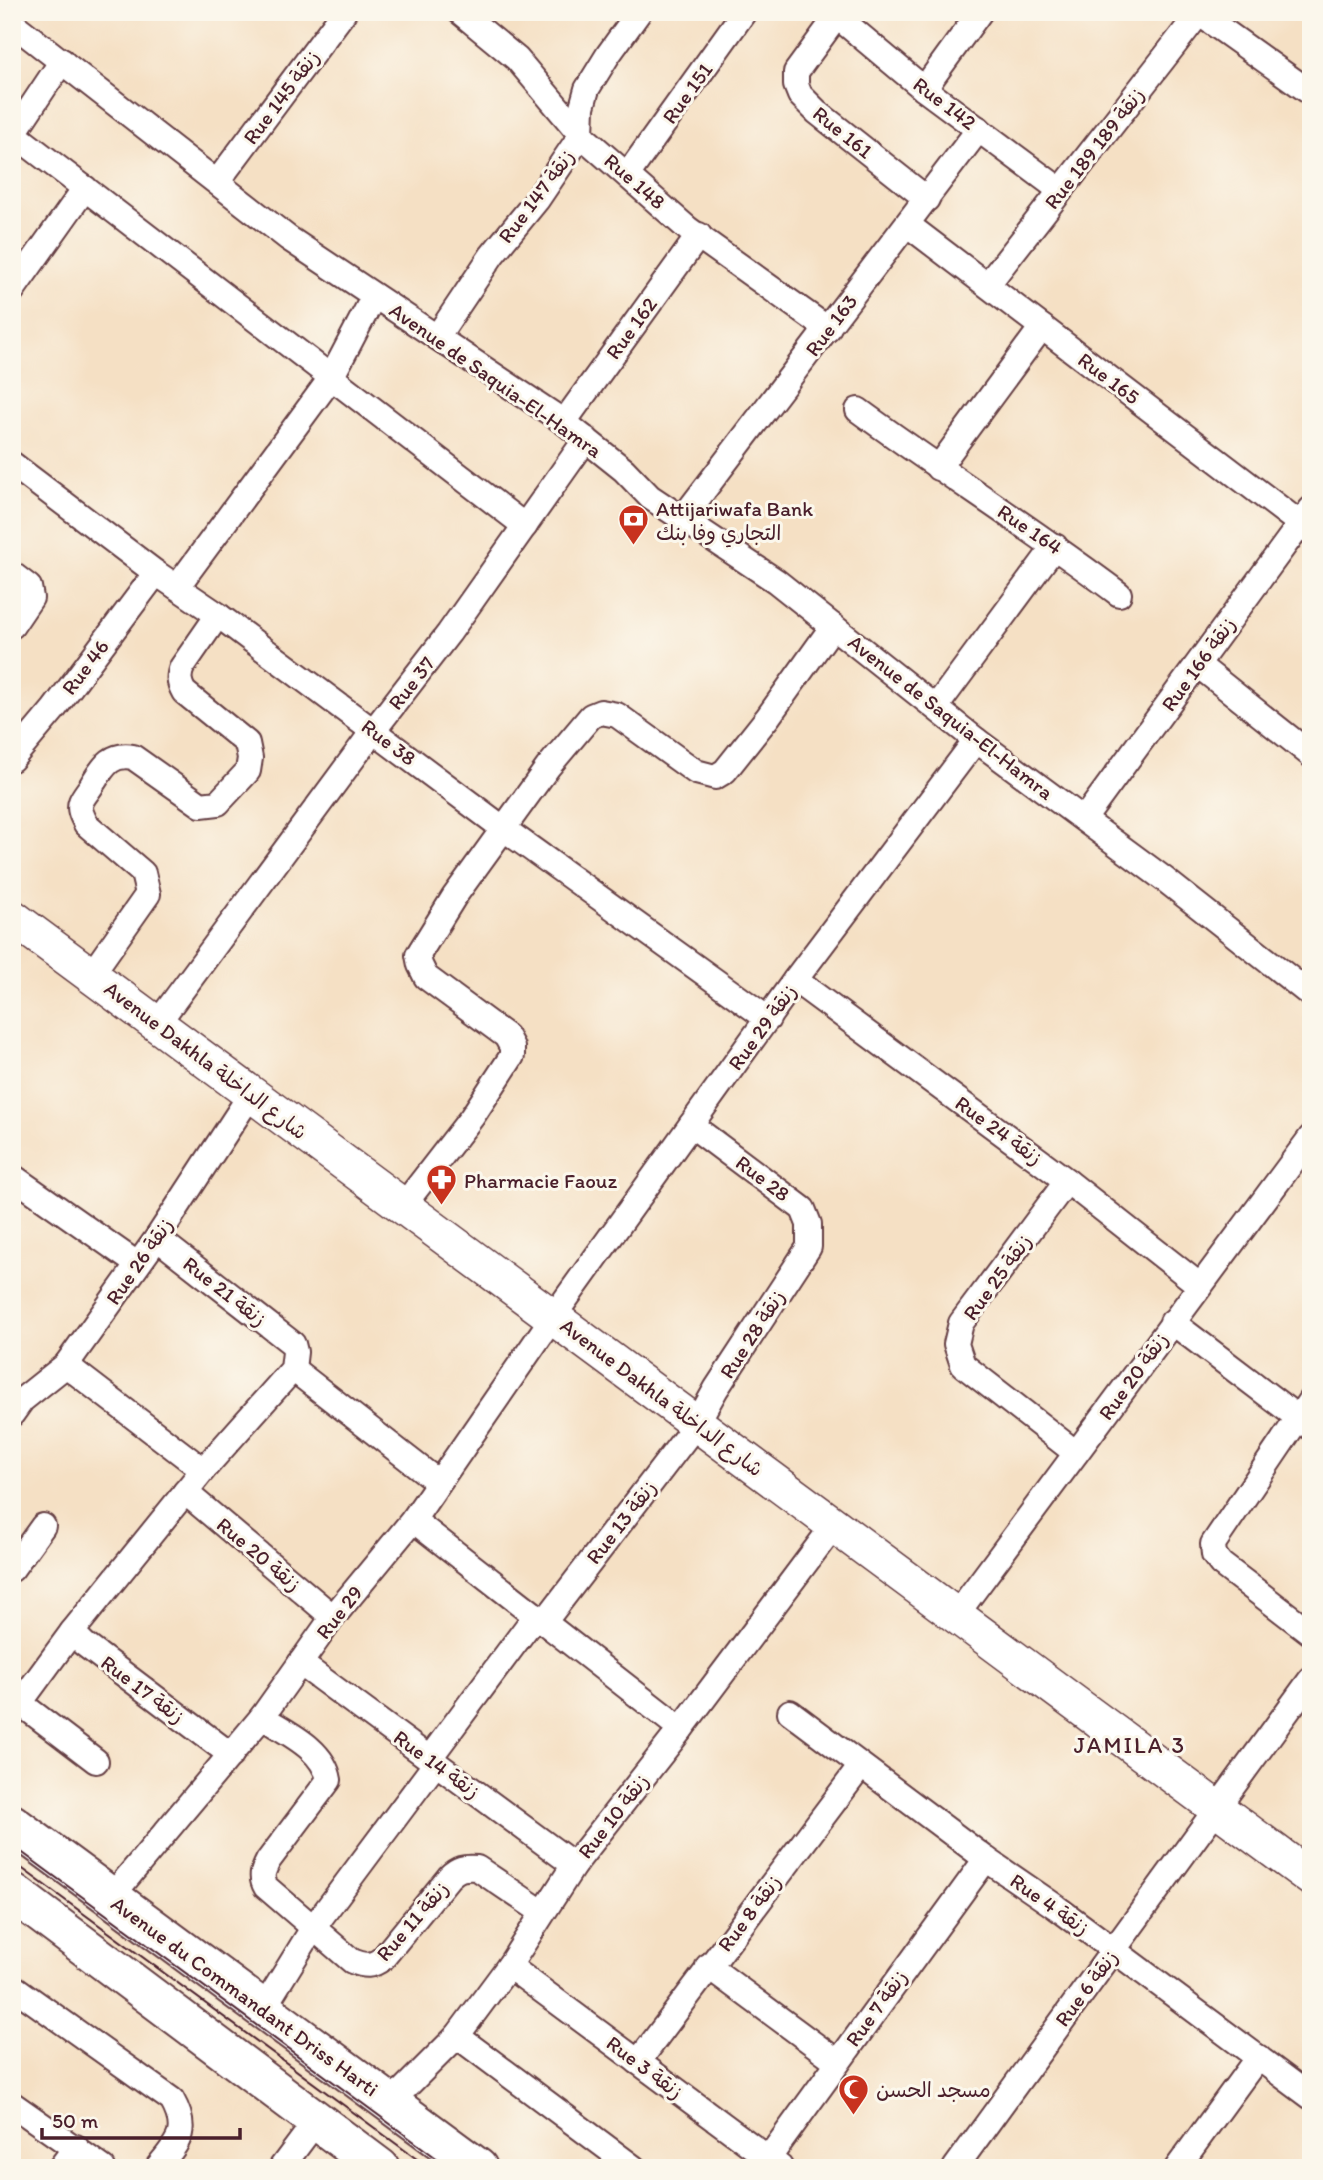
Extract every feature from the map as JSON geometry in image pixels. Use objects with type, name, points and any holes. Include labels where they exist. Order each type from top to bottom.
[{"type":"main road","name":"Avenue du Commandant Driss Harti","points":[[12,1824],[478,2168]]},
{"type":"main road","points":[[12,1892],[380,2168]]},
{"type":"street","name":"Rue 145 زنقة","points":[[217,182],[344,12]]},
{"type":"street","name":"Rue 148","points":[[461,12],[517,59],[581,135],[688,229],[828,329]]},
{"type":"street","name":"Rue 147 زنقة","points":[[436,337],[492,255],[537,200],[581,135],[582,107],[587,89],[639,12]]},
{"type":"street","name":"Rue 151","points":[[628,174],[744,12]]},
{"type":"street","points":[[925,89],[980,12]]},
{"type":"street","points":[[1200,13],[1311,93]]},
{"type":"street","name":"Rue 189 زنقة 189","points":[[988,284],[1200,13]]},
{"type":"street","name":"Rue 142","points":[[834,14],[925,89],[1060,190]]},
{"type":"street","name":"Rue 161","points":[[834,14],[796,72],[796,85],[800,95],[817,112],[927,199]]},
{"type":"street","name":"Avenue de Saquia-El-Hamra","points":[[12,23],[288,238],[564,422],[624,470],[650,497],[776,581],[976,740],[1164,879],[1310,994]]},
{"type":"street","points":[[62,61],[13,135],[525,526]]},
{"type":"street","name":"Rue 163","points":[[682,519],[979,129]]},
{"type":"street","points":[[12,291],[85,188]]},
{"type":"street","name":"Rue 165","points":[[908,225],[1307,521]]},
{"type":"street","name":"Rue 162","points":[[564,422],[699,235]]},
{"type":"street","points":[[177,587],[331,377],[374,296]]},
{"type":"street","points":[[938,468],[1042,327]]},
{"type":"street","name":"Rue 164","points":[[858,410],[938,468],[1055,546],[1119,594]]},
{"type":"street","name":"Rue 37","points":[[157,1024],[374,730],[449,634],[586,439]]},
{"type":"street","name":"Rue 38","points":[[12,464],[505,829],[768,1018]]},
{"type":"street","name":"Rue 166 زنقة","points":[[1084,819],[1307,521]]},
{"type":"street","points":[[936,707],[1055,546]]},
{"type":"street","name":"Rue 46","points":[[12,759],[54,709],[156,573]]},
{"type":"street","points":[[12,574],[29,587],[31,598],[12,626]]},
{"type":"street","points":[[90,975],[148,894],[143,873],[86,824],[80,813],[80,803],[106,763],[124,755],[133,757],[201,805],[209,806],[218,803],[248,771],[250,758],[247,743],[184,692],[180,685],[179,675],[183,667],[218,615]]},
{"type":"street","points":[[403,1206],[472,1117],[512,1056],[512,1047],[506,1036],[426,977],[419,965],[418,954],[454,897],[548,766],[591,716],[601,712],[617,715],[696,772],[715,777],[725,771],[768,718],[833,626]]},
{"type":"street","points":[[1198,665],[1311,755]]},
{"type":"street","name":"Rue 29 زنقة","points":[[553,1317],[795,980],[976,740]]},
{"type":"street","name":"Avenue Dakhla شارع الداخلة","points":[[12,917],[1311,1878]]},
{"type":"street","name":"Rue 24 زنقة","points":[[795,980],[1067,1181],[1199,1285]]},
{"type":"street","name":"Rue 26 زنقة","points":[[16,1402],[66,1365],[157,1238],[251,1094]]},
{"type":"street","name":"Rue 28","points":[[691,1125],[803,1209],[809,1224],[809,1247]]},
{"type":"street","name":"Rue 20 زنقة","points":[[956,1615],[1311,1137]]},
{"type":"street","points":[[12,1177],[137,1264]]},
{"type":"street","name":"Rue 25 زنقة","points":[[1067,1181],[961,1323],[956,1344],[963,1365],[1076,1453]]},
{"type":"street","name":"Rue 21 زنقة","points":[[157,1238],[293,1344],[293,1369]]},
{"type":"street","name":"Rue 28 زنقة","points":[[697,1423],[716,1389],[809,1247]]},
{"type":"street","name":"Rue 29","points":[[111,1897],[262,1717],[333,1617],[413,1520],[553,1317]]},
{"type":"street","points":[[1172,1322],[1307,1415],[1213,1544],[1214,1555],[1221,1564],[1311,1633]]},
{"type":"street","points":[[66,1365],[204,1470]]},
{"type":"street","points":[[96,1760],[16,1700],[185,1492],[293,1369],[439,1482]]},
{"type":"street","name":"Rue 13 زنقة","points":[[263,2009],[313,1928],[432,1761],[540,1618],[697,1423]]},
{"type":"street","name":"Rue 20 زنقة","points":[[185,1492],[333,1617]]},
{"type":"street","points":[[413,1520],[681,1729]]},
{"type":"street","name":"Rue 10 زنقة","points":[[390,2103],[457,2036],[509,1966],[575,1865],[834,1525]]},
{"type":"street","points":[[12,1569],[43,1526]]},
{"type":"street","name":"Rue 17 زنقة","points":[[77,1624],[84,1644],[231,1755]]},
{"type":"street","name":"Rue 14 زنقة","points":[[300,1663],[575,1865]]},
{"type":"street","name":"Rue 6 زنقة","points":[[955,2168],[1311,1679]]},
{"type":"street","name":"Rue 4 زنقة","points":[[790,1712],[1311,2097]]},
{"type":"street","name":"Rue 11 زنقة","points":[[262,1717],[314,1752],[327,1766],[329,1780],[268,1861],[262,1873],[262,1881],[352,1961],[374,1965],[383,1958],[455,1870],[465,1867],[477,1868],[542,1912]]},
{"type":"street","name":"Rue 8 زنقة","points":[[638,2062],[860,1766]]},
{"type":"street","name":"Rue 7 زنقة","points":[[774,2163],[838,2062],[986,1859]]},
{"type":"street","name":"Rue 3 زنقة","points":[[509,1966],[774,2163]]},
{"type":"street","points":[[708,1966],[838,2062]]},
{"type":"street","points":[[12,1986],[172,2100],[182,2123],[181,2134],[157,2168]]},
{"type":"street","points":[[457,2036],[634,2168]]},
{"type":"street","points":[[1177,2168],[1258,2057]]},
{"type":"street","points":[[12,2104],[103,2168]]},
{"type":"street","points":[[281,2168],[317,2120]]},
{"type":"street","points":[[60,2168],[76,2147]]},
{"type":"tram line","points":[[12,1845],[450,2168]]},
{"type":"tram line","points":[[12,1861],[429,2168]]},
{"type":"place","name":"Attijariwafa Bank التجاري وفا بنك","points":[[633,547]]},
{"type":"place","name":"Pharmacie Faouz","points":[[441,1207]]},
{"type":"place","name":"مسجد الحسن","points":[[853,2116]]},
{"type":"district","name":"JAMILA 3","points":[[1130,1745]]}]
